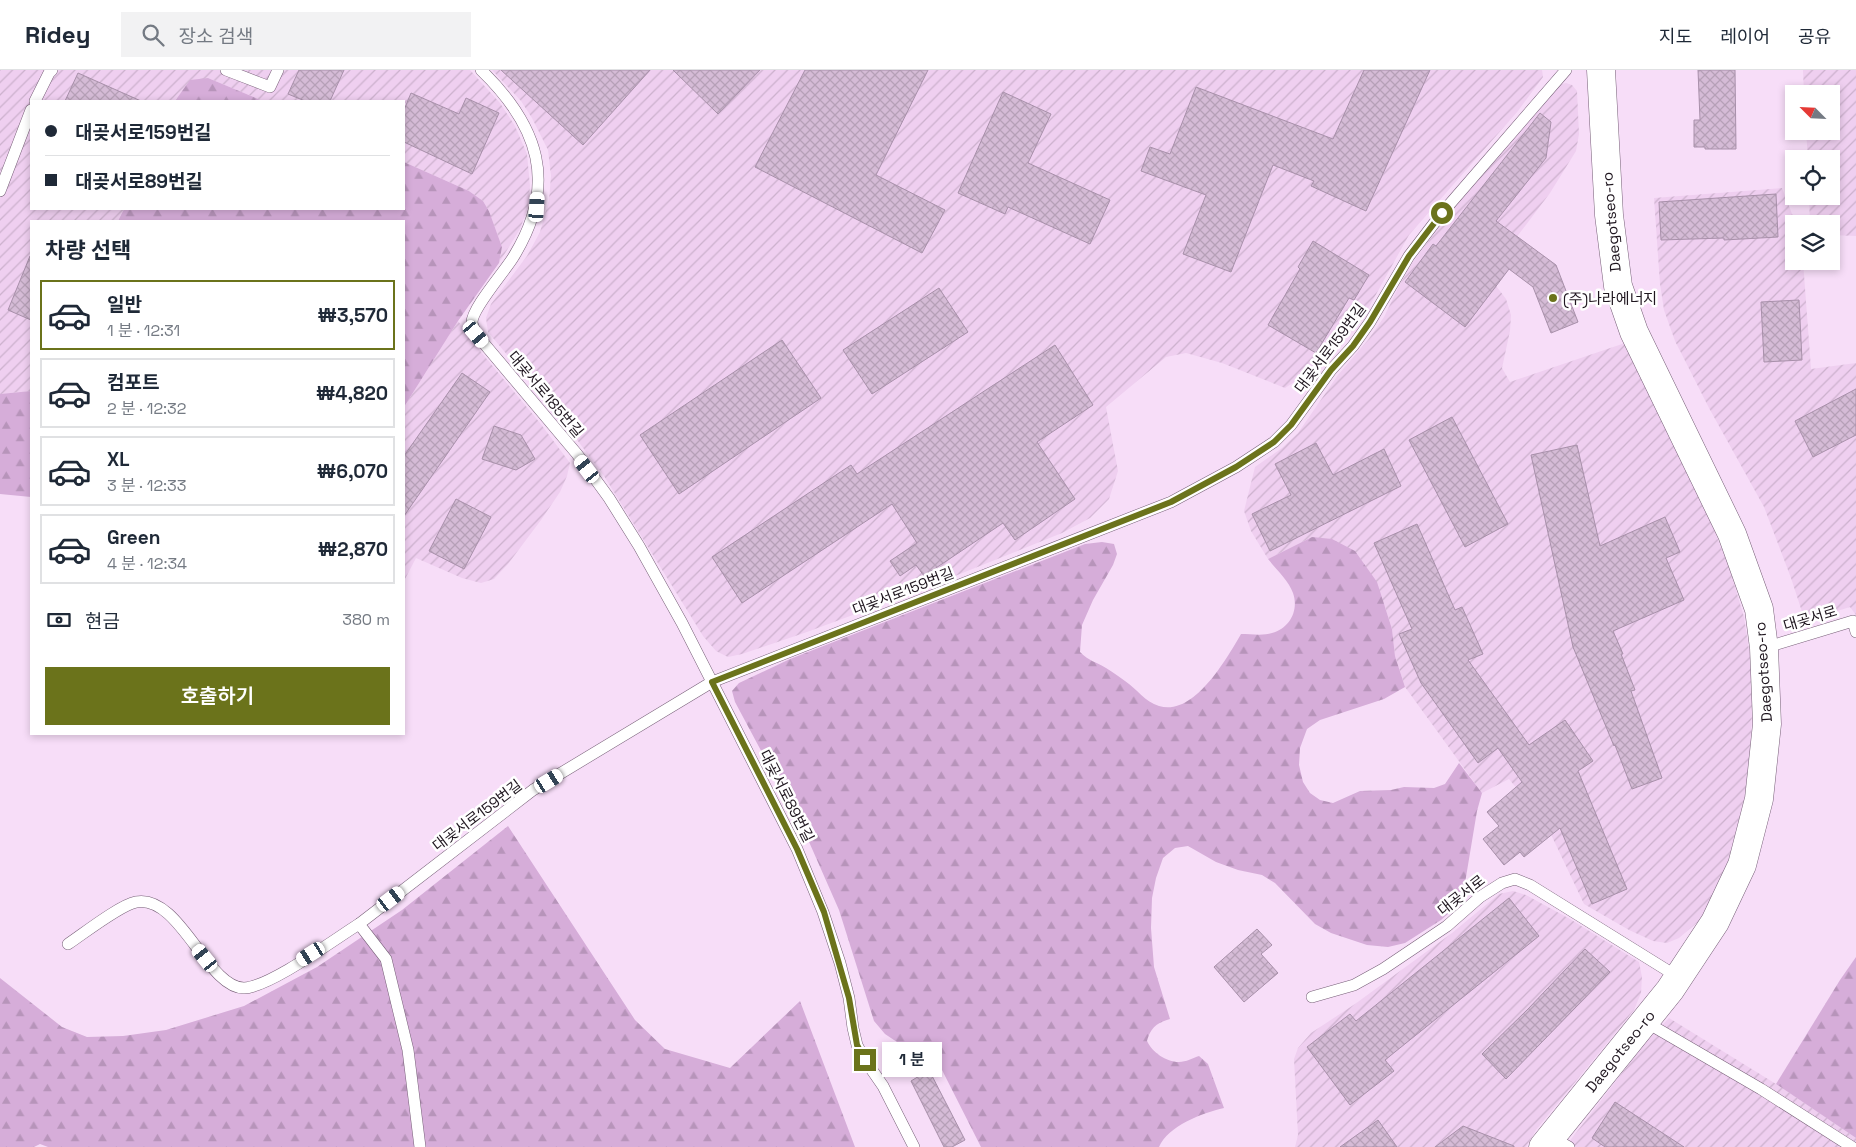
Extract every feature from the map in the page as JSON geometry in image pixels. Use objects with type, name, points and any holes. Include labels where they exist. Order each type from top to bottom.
[{"type":"street","name":"Daegotseo-ro","points":[[1554,1144],[1678,977],[1715,922],[1742,865],[1759,798],[1767,724],[1764,648],[1759,610],[1732,534],[1634,332],[1618,286],[1609,215],[1601,70]]},
{"type":"lane","points":[[36,100],[52,70]]},
{"type":"lane","points":[[226,70],[270,87],[278,70]]},
{"type":"lane","name":"대곶서로185번길","points":[[481,70],[506,97],[531,136],[536,154],[538,184],[537,207],[526,235],[514,257],[475,311],[472,322],[476,334],[577,454],[609,498],[639,546],[712,682]]},
{"type":"lane","name":"대곶서로159번길","points":[[68,944],[114,913],[135,902],[152,903],[168,913],[214,970],[228,982],[242,988],[259,985],[280,975],[359,924],[533,790],[712,682],[1171,502],[1236,467],[1274,442],[1291,425],[1331,370],[1359,338],[1409,256],[1442,213],[1566,70]]},
{"type":"lane","points":[[0,191],[30,113]]},
{"type":"lane","name":"대곶서로","points":[[1764,648],[1855,624]]},
{"type":"lane","name":"대곶서로89번길","points":[[712,682],[797,849],[824,912],[849,998],[857,1045],[883,1086],[914,1147]]},
{"type":"lane","name":"대곶서로","points":[[1312,996],[1354,986],[1447,926],[1480,897],[1502,883],[1515,880],[1530,884],[1678,977]]},
{"type":"lane","points":[[359,924],[386,959],[408,1050],[420,1147]]},
{"type":"lane","points":[[1644,1021],[1761,1089],[1852,1147]]},
{"type":"shaded area","points":[[0,70],[470,70],[500,103],[515,126],[527,154],[530,186],[528,207],[520,229],[499,263],[502,247],[489,211],[483,201],[469,191],[405,162],[405,100],[261,100],[208,78],[176,100],[30,100],[30,210],[124,210],[118,220],[30,220],[30,391],[0,394]]},
{"type":"shaded area","points":[[492,70],[1542,70],[1543,77],[1518,111],[1409,235],[1369,307],[1345,338],[1321,362],[1302,377],[1285,388],[1222,363],[1186,353],[1166,357],[1106,407],[1118,471],[1109,499],[1090,518],[1062,533],[920,590],[807,632],[728,657],[716,651],[703,636],[604,476],[566,425],[488,332],[486,318],[491,304],[527,256],[540,232],[549,200],[551,176],[548,150],[532,118],[521,101]]},
{"type":"shaded area","points":[[1803,70],[1856,70],[1856,236],[1840,235],[1840,215],[1810,215],[1809,205],[1840,205],[1840,150],[1807,150],[1807,140],[1840,140],[1840,85],[1804,85]]},
{"type":"shaded area","points":[[1566,83],[1572,85],[1577,91],[1579,134],[1576,151],[1550,193],[1488,275],[1506,299],[1511,315],[1510,331],[1502,368],[1510,382],[1625,343],[1708,515],[1730,570],[1744,617],[1751,663],[1750,773],[1742,821],[1723,880],[1699,921],[1679,938],[1667,943],[1653,941],[1629,930],[1584,904],[1546,824],[1509,779],[1482,793],[1405,687],[1395,656],[1392,629],[1385,607],[1312,537],[1268,559],[1251,531],[1244,511],[1255,467],[1282,448],[1298,433],[1338,375],[1368,340],[1384,317],[1413,262],[1446,218],[1558,85]]},
{"type":"shaded area","points":[[1782,188],[1785,196],[1785,205],[1789,205],[1792,215],[1785,215],[1785,270],[1804,270],[1811,369],[1856,363],[1856,615],[1850,607],[1805,621],[1764,507],[1709,408],[1675,341],[1664,310],[1660,284],[1654,198]]},
{"type":"shaded area","points":[[458,321],[570,463],[560,492],[508,564],[494,579],[481,583],[462,578],[416,558],[405,579],[405,405]]},
{"type":"shaded area","points":[[1513,891],[1526,895],[1570,919],[1639,962],[1642,977],[1641,993],[1634,1010],[1536,1130],[1526,1147],[1295,1147],[1298,1135],[1294,1059],[1298,1048],[1311,1033],[1355,1004],[1452,933],[1499,894]]},
{"type":"shaded area","points":[[1669,1018],[1776,1084],[1856,1138],[1856,1147],[1565,1147],[1646,1042]]},
{"type":"green space","points":[[208,78],[261,100],[176,100],[190,80]]},
{"type":"green space","points":[[405,162],[469,191],[483,201],[489,211],[502,247],[499,263],[458,321],[405,405],[405,220],[118,220],[124,210],[405,210]]},
{"type":"green space","points":[[30,391],[30,497],[0,494],[0,394]]},
{"type":"green space","points":[[1312,537],[1332,539],[1355,551],[1377,582],[1392,629],[1395,656],[1405,687],[1384,699],[1320,720],[1307,729],[1300,748],[1299,765],[1303,782],[1310,793],[1320,800],[1333,803],[1360,791],[1391,790],[1404,787],[1434,788],[1445,784],[1459,763],[1482,793],[1477,811],[1462,901],[1441,920],[1405,943],[1388,947],[1367,945],[1331,933],[1315,924],[1275,883],[1262,875],[1238,870],[1216,862],[1188,846],[1175,848],[1163,858],[1156,878],[1152,898],[1151,928],[1154,967],[1170,1019],[1155,1026],[1150,1032],[1147,1041],[1156,1052],[1174,1062],[1187,1061],[1199,1056],[1208,1064],[1224,1108],[1196,1117],[1178,1127],[1163,1140],[1159,1147],[981,1147],[942,1070],[930,1059],[885,1034],[874,1021],[839,910],[806,835],[735,702],[732,691],[739,683],[790,659],[1085,544],[1102,542],[1114,544],[1117,554],[1082,625],[1080,652],[1125,681],[1149,702],[1159,706],[1172,707],[1185,703],[1208,683],[1241,634],[1268,634],[1278,631],[1288,623],[1294,612],[1295,599],[1285,580],[1268,559]]},
{"type":"green space","points":[[508,826],[635,1020],[665,1049],[730,1068],[800,1001],[855,1147],[48,1147],[40,1144],[34,1147],[0,1147],[0,978],[62,1027],[87,1037],[123,1036],[166,1030],[244,1006],[317,967],[402,910]]},
{"type":"green space","points":[[1856,957],[1856,1138],[1776,1084]]},
{"type":"building","points":[[299,70],[344,70],[330,100],[303,100],[288,94]]},
{"type":"building","points":[[501,70],[650,70],[583,145]]},
{"type":"building","points":[[673,70],[760,70],[718,114]]},
{"type":"building","points":[[805,70],[928,70],[876,175],[945,210],[922,253],[755,167]]},
{"type":"building","points":[[1364,70],[1430,70],[1366,211],[1311,186],[1314,181],[1273,165],[1231,272],[1183,254],[1206,195],[1141,171],[1150,147],[1170,154],[1196,87],[1333,139]]},
{"type":"building","points":[[1698,70],[1735,70],[1736,149],[1694,147],[1694,120],[1700,120]]},
{"type":"building","points":[[78,73],[139,100],[65,100]]},
{"type":"building","points":[[1003,92],[1051,114],[1028,163],[1110,200],[1090,244],[1008,207],[1005,214],[958,193]]},
{"type":"building","points":[[411,93],[459,114],[466,98],[499,113],[472,174],[405,142],[405,108]]},
{"type":"building","points":[[1540,113],[1551,122],[1546,158],[1496,221],[1556,265],[1578,322],[1551,333],[1533,287],[1509,269],[1465,327],[1405,282],[1433,244],[1436,246]]},
{"type":"building","points":[[1776,194],[1778,237],[1724,240],[1724,238],[1661,240],[1659,202]]},
{"type":"building","points":[[1313,241],[1369,275],[1354,300],[1349,298],[1316,353],[1268,325],[1300,269],[1298,267]]},
{"type":"building","points":[[30,256],[30,320],[8,310]]},
{"type":"building","points":[[939,288],[968,332],[872,394],[843,350]]},
{"type":"building","points":[[1799,300],[1802,360],[1764,362],[1761,302]]},
{"type":"building","points":[[782,340],[821,398],[679,494],[640,435]]},
{"type":"building","points":[[1055,345],[1093,405],[1037,442],[1075,499],[1015,540],[1003,523],[924,576],[916,565],[900,576],[890,561],[917,543],[892,504],[742,603],[712,557],[851,465],[857,474]]},
{"type":"building","points":[[462,373],[490,392],[405,515],[405,455]]},
{"type":"building","points":[[1856,389],[1856,435],[1813,457],[1795,421]]},
{"type":"building","points":[[1452,417],[1508,524],[1465,547],[1409,440]]},
{"type":"building","points":[[494,426],[521,435],[535,459],[516,470],[482,459]]},
{"type":"building","points":[[1316,443],[1333,475],[1384,449],[1401,486],[1270,551],[1252,514],[1291,495],[1275,464]]},
{"type":"building","points":[[1577,445],[1600,546],[1665,517],[1680,552],[1666,558],[1684,600],[1613,631],[1635,690],[1631,691],[1662,778],[1632,789],[1573,647],[1531,455]]},
{"type":"building","points":[[456,499],[491,517],[464,569],[429,551]]},
{"type":"building","points":[[1417,524],[1455,610],[1462,607],[1483,654],[1468,660],[1529,745],[1565,720],[1593,761],[1578,771],[1627,889],[1592,904],[1560,828],[1524,857],[1520,852],[1504,865],[1483,839],[1499,826],[1487,812],[1522,782],[1498,748],[1478,763],[1421,683],[1399,634],[1412,629],[1374,543]]},
{"type":"building","points":[[1509,898],[1539,936],[1385,1060],[1394,1071],[1350,1105],[1307,1047],[1350,1014],[1356,1021]]},
{"type":"building","points":[[1257,929],[1272,945],[1261,954],[1278,973],[1244,1002],[1214,967]]},
{"type":"building","points":[[1585,949],[1610,972],[1506,1079],[1482,1054]]},
{"type":"building","points":[[929,1070],[965,1140],[952,1147],[944,1147],[911,1081]]},
{"type":"building","points":[[1615,1102],[1684,1147],[1605,1147],[1592,1138]]},
{"type":"building","points":[[1378,1120],[1397,1147],[1340,1147]]},
{"type":"building","points":[[1463,1126],[1514,1146],[1514,1147],[1435,1147]]},
{"type":"place","name":"(주)나라에너지","points":[[1553,298]]},
{"type":"route","points":[[865,1060],[857,1045],[849,998],[824,912],[797,849],[712,682],[1171,502],[1236,467],[1274,442],[1291,425],[1331,370],[1353,346],[1370,322],[1409,256],[1442,213]]}]
